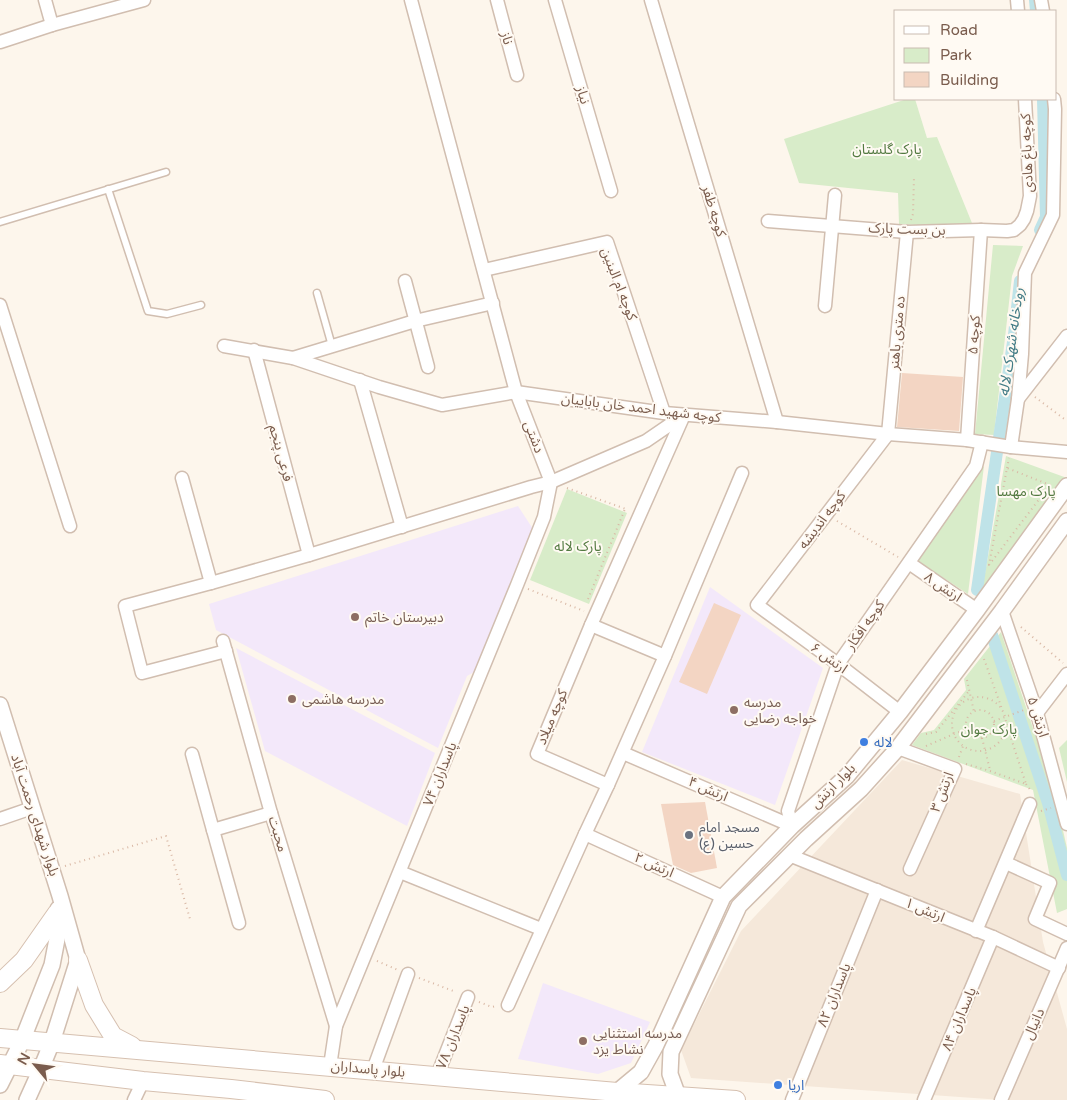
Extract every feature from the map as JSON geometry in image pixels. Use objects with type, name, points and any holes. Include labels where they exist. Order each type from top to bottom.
[{"type":"main road","points":[[0,983],[24,960],[57,914]]},
{"type":"main road","points":[[78,960],[94,1005],[113,1036],[139,1050]]},
{"type":"main road","name":"بلوار پاسداران","points":[[0,1038],[617,1092],[736,1100]]},
{"type":"main road","points":[[5,1064],[229,1094],[324,1100]]},
{"type":"street","points":[[45,0],[52,25]]},
{"type":"street","points":[[0,42],[52,25],[144,0]]},
{"type":"street","name":"دشتی","points":[[411,0],[516,392],[551,482]]},
{"type":"street","name":"ناز","points":[[497,0],[516,75]]},
{"type":"street","name":"نیاز","points":[[555,0],[611,191]]},
{"type":"street","name":"کوچه ظفر","points":[[651,0],[777,422]]},
{"type":"street","name":"کوچه باغ هادی","points":[[981,230],[1014,230],[1020,225],[1027,211],[1030,196],[1025,100]]},
{"type":"street","points":[[1008,446],[1021,394],[1025,273],[1053,214],[1059,105]]},
{"type":"street","points":[[825,306],[835,195]]},
{"type":"street","name":"بن بست پارک","points":[[768,221],[907,232],[981,230]]},
{"type":"street","name":"کوچه ۵","points":[[968,440],[981,230]]},
{"type":"street","name":"ده متری باهنر","points":[[888,434],[907,232]]},
{"type":"street","name":"کوچه ام البنین","points":[[484,270],[607,242],[664,413]]},
{"type":"street","points":[[405,280],[428,367]]},
{"type":"street","points":[[293,358],[415,321],[492,303]]},
{"type":"street","points":[[0,305],[70,526]]},
{"type":"street","points":[[1021,394],[1067,336]]},
{"type":"street","name":"کوچه شهید احمد خان باباییان","points":[[224,346],[293,358],[442,405],[516,392],[664,413],[968,440],[1067,452]]},
{"type":"street","name":"فرعی پنجم","points":[[254,350],[309,555]]},
{"type":"street","points":[[360,380],[402,527]]},
{"type":"street","points":[[182,478],[211,583],[551,482],[646,441],[684,415]]},
{"type":"street","name":"کوچه میلاد","points":[[608,785],[537,754],[593,621],[684,415]]},
{"type":"street","name":"کوچه اندیشه","points":[[757,605],[888,434]]},
{"type":"street","name":"کوچه افکار","points":[[792,826],[788,811],[838,664],[976,466],[985,442]]},
{"type":"street","points":[[508,1004],[623,752],[742,473]]},
{"type":"street","name":"پاسداران ۷۴","points":[[330,1066],[336,1026],[544,517],[551,482]]},
{"type":"street","name":"بلوار ارتش","points":[[617,1092],[641,1072],[656,1045],[723,897],[792,826],[846,776],[900,712],[1067,486]]},
{"type":"street","name":"بلوار ارتش","points":[[678,1096],[670,1074],[671,1052],[739,906],[789,855],[861,789],[898,748],[1002,612],[1067,521]]},
{"type":"street","name":"ارتش ۸","points":[[909,563],[977,610]]},
{"type":"street","name":"محبت","points":[[211,583],[125,606],[142,673],[225,646],[271,813],[336,1026]]},
{"type":"street","name":"ارتش ۶","points":[[757,605],[900,712]]},
{"type":"street","name":"ارتش ۵","points":[[1002,612],[1036,709],[1067,824]]},
{"type":"street","points":[[593,621],[665,656]]},
{"type":"street","points":[[1036,709],[1067,674]]},
{"type":"street","name":"بلوار شهدای رحمت آباد","points":[[0,705],[60,896],[78,960]]},
{"type":"street","name":"ارتش ۳","points":[[898,748],[955,769],[910,869]]},
{"type":"street","name":"ارتش ۴","points":[[623,752],[792,826]]},
{"type":"street","points":[[192,754],[240,923]]},
{"type":"street","points":[[0,819],[32,808]]},
{"type":"street","points":[[976,931],[1033,808]]},
{"type":"street","points":[[213,830],[271,813]]},
{"type":"street","points":[[792,826],[806,839]]},
{"type":"street","name":"ارتش ۲","points":[[585,834],[723,897]]},
{"type":"street","name":"ارتش ۱","points":[[789,855],[993,938],[1064,957]]},
{"type":"street","points":[[1006,863],[1050,882],[1035,919],[1067,934]]},
{"type":"street","points":[[400,872],[541,929]]},
{"type":"street","name":"پاسداران ۸۲","points":[[792,1100],[876,890]]},
{"type":"street","name":"بلوار شهدای رحمت آباد","points":[[0,1085],[5,1064],[22,1041],[52,965],[57,939],[57,914],[60,896]]},
{"type":"street","name":"پاسداران ۸۴","points":[[924,1100],[993,938]]},
{"type":"street","name":"دانیال","points":[[1001,1100],[1064,957]]},
{"type":"street","points":[[27,1100],[52,1042],[78,960]]},
{"type":"street","points":[[373,1070],[408,974]]},
{"type":"street","name":"پاسداران ۷۸","points":[[437,1076],[468,997]]},
{"type":"street","points":[[134,1100],[143,1081]]},
{"type":"lane","points":[[0,222],[166,172]]},
{"type":"lane","points":[[108,189],[148,312],[167,314],[201,305]]},
{"type":"lane","points":[[317,293],[332,346]]},
{"type":"path","points":[[907,232],[913,214],[914,177]]},
{"type":"path","points":[[1021,394],[1067,421]]},
{"type":"path","points":[[1006,468],[1050,485],[1022,522],[989,565],[1006,468]]},
{"type":"path","points":[[551,482],[640,514]]},
{"type":"path","points":[[586,602],[625,509]]},
{"type":"path","points":[[826,514],[909,563]]},
{"type":"path","points":[[517,585],[593,621]]},
{"type":"path","points":[[1002,612],[1067,666]]},
{"type":"path","points":[[965,764],[1026,784],[984,659]]},
{"type":"path","points":[[967,681],[974,712]]},
{"type":"path","points":[[921,735],[936,732],[969,691]]},
{"type":"path","points":[[1002,710],[996,703],[988,699],[979,697],[970,699],[957,709],[953,717],[954,734],[957,740],[970,750],[985,751],[998,744],[1005,731],[1006,723]]},
{"type":"path","points":[[994,721],[1036,709]]},
{"type":"path","points":[[978,711],[986,712],[994,721],[993,730],[990,734],[978,738],[969,734],[966,721],[970,714],[978,711]]},
{"type":"path","points":[[932,750],[924,746],[967,729]]},
{"type":"path","points":[[982,738],[990,771]]},
{"type":"path","points":[[1033,808],[1062,806]]},
{"type":"path","points":[[52,870],[166,836],[190,920]]},
{"type":"path","points":[[365,957],[492,1007],[508,1004]]},
{"type":"shaded area","name":"دبیرستان خاتم","points":[[518,506],[533,529],[476,671],[467,676],[438,748],[216,630],[209,604]]},
{"type":"shaded area","name":"مدرسه خواجه رضایی","points":[[710,587],[823,668],[775,805],[642,752]]},
{"type":"shaded area","name":"مدرسه هاشمی","points":[[236,648],[435,753],[407,826],[265,751]]},
{"type":"shaded area","points":[[902,760],[1020,794],[1043,942],[1067,1029],[1067,1100],[1002,1100],[691,1078],[681,1050],[741,931]]},
{"type":"shaded area","name":"مدرسه استثنایی نشاط یزد","points":[[543,983],[650,1022],[631,1063],[598,1074],[518,1059]]},
{"type":"green space","name":"پارک گلستان","points":[[904,100],[915,100],[927,138],[937,137],[974,228],[899,224],[898,193],[799,183],[784,139]]},
{"type":"green space","points":[[993,245],[1023,246],[1012,276],[994,435],[975,434]]},
{"type":"green space","name":"پارک مهسا","points":[[1006,456],[1067,478],[982,590]]},
{"type":"green space","points":[[984,466],[968,594],[918,561]]},
{"type":"green space","name":"پارک لاله","points":[[567,489],[627,513],[589,604],[530,580]]},
{"type":"green space","name":"پارک جوان","points":[[1001,632],[1054,791],[1067,848],[1067,909],[1057,913],[1033,790],[912,745],[921,733],[934,730],[966,690],[964,679]]},
{"type":"green space","points":[[1067,740],[1067,782],[1059,748]]},
{"type":"building","points":[[902,373],[963,377],[959,431],[897,427]]},
{"type":"building","points":[[714,603],[741,615],[707,694],[679,682]]},
{"type":"building","name":"مسجد امام حسین (ع)","points":[[705,802],[717,868],[691,873],[673,865],[661,804]]},
{"type":"waterway","name":"رودخانه شهرک لاله","points":[[1035,0],[1036,10]]},
{"type":"waterway","name":"رودخانه شهرک لاله","points":[[1040,230],[1046,217],[1043,100]]},
{"type":"waterway","name":"رودخانه شهرک لاله","points":[[977,590],[1014,335],[1020,281]]},
{"type":"waterway","name":"رودخانه شهرک لاله","points":[[992,635],[1048,803],[1067,875]]},
{"type":"place","name":"دبیرستان خاتم","points":[[355,617]]},
{"type":"place","name":"مدرسه هاشمی","points":[[292,699]]},
{"type":"place","name":"مدرسه خواجه رضایی","points":[[734,710]]},
{"type":"place","name":"لاله","points":[[864,742]]},
{"type":"place","name":"مسجد امام حسین (ع)","points":[[689,835]]},
{"type":"place","name":"مدرسه استثنایی نشاط یزد","points":[[583,1041]]},
{"type":"place","name":"اریا","points":[[778,1085]]}]
